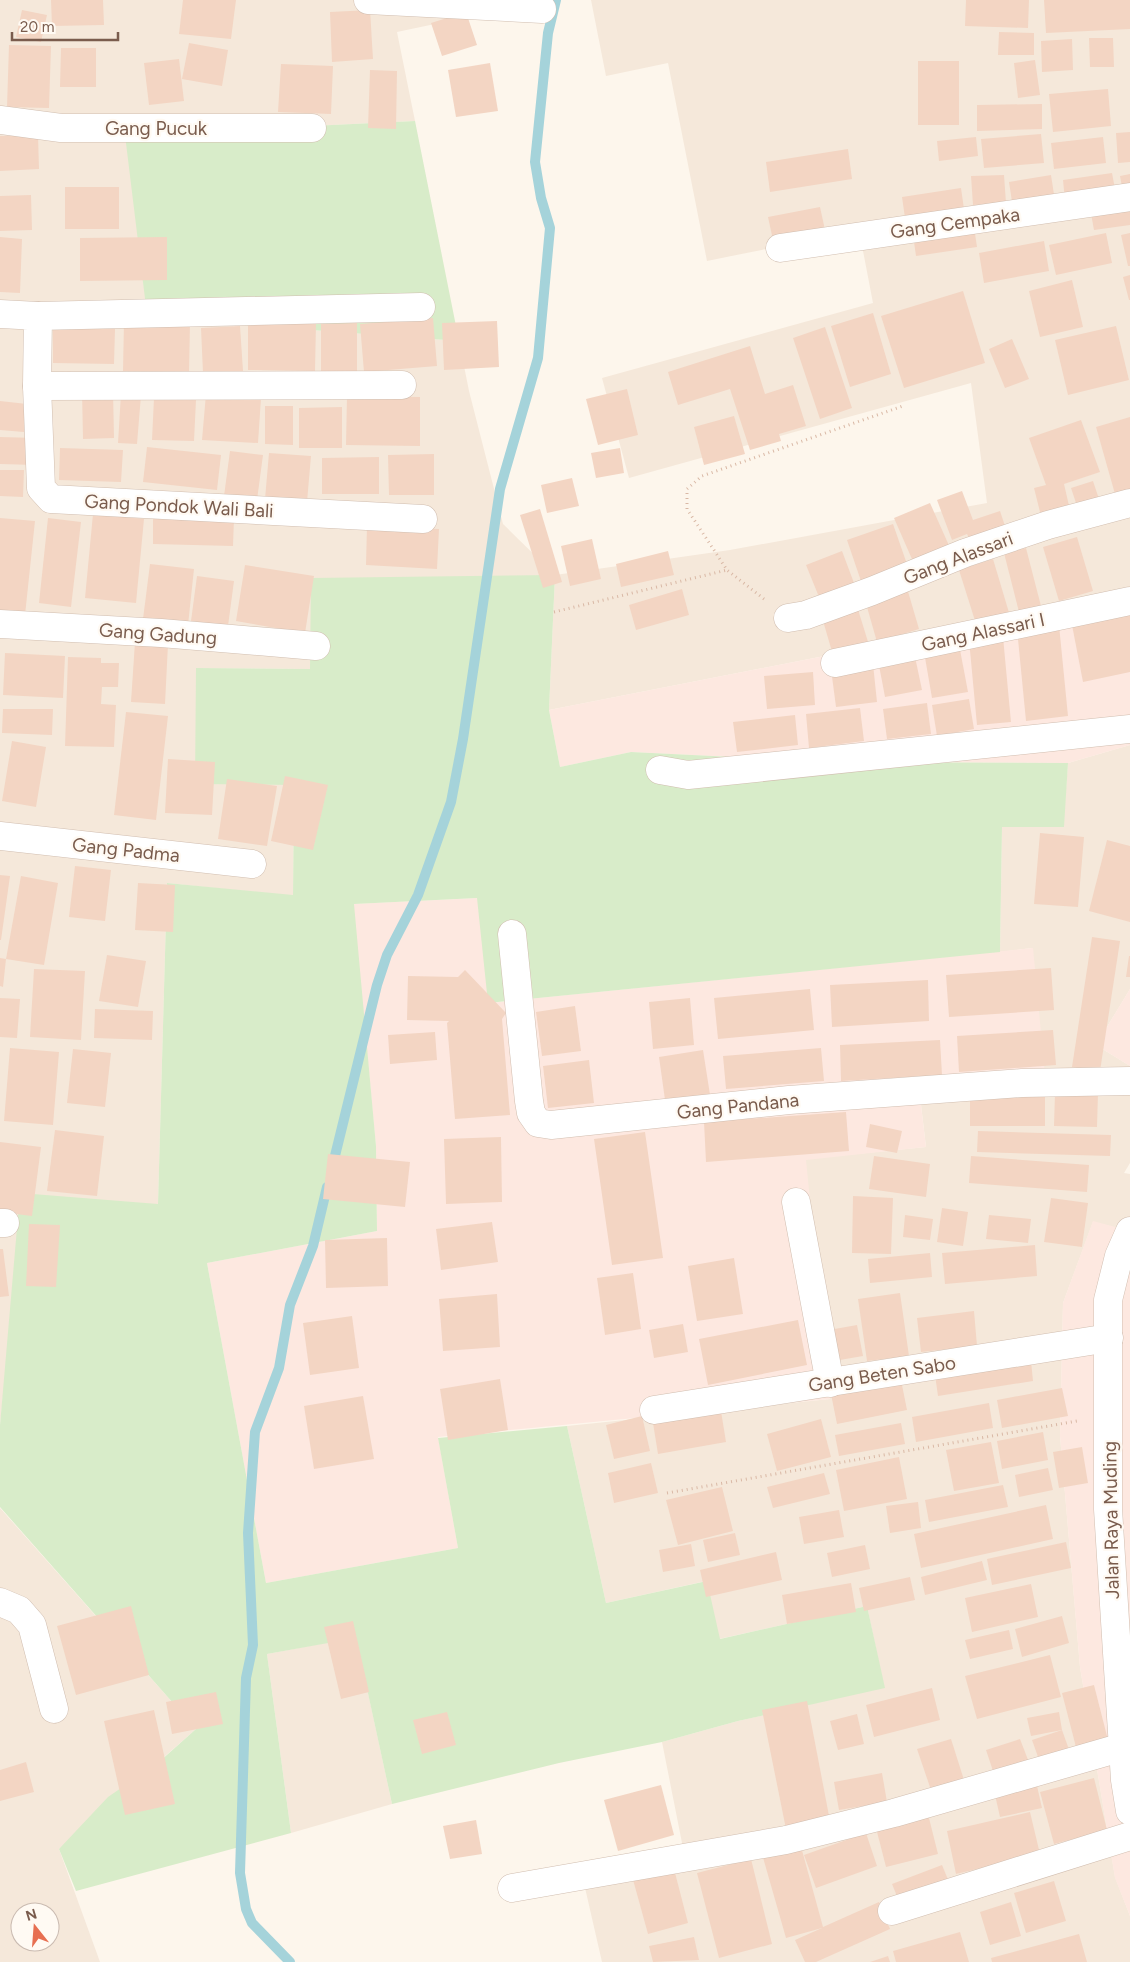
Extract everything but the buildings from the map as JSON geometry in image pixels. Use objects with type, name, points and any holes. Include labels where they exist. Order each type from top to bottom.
[{"type":"street","points":[[368,0],[542,8]]},
{"type":"street","name":"Gang Pucuk","points":[[0,120],[61,128],[312,128]]},
{"type":"street","name":"Gang Cempaka","points":[[780,248],[1130,198]]},
{"type":"street","points":[[0,314],[38,316],[421,306]]},
{"type":"street","name":"Gang Pondok Wali Bali","points":[[38,316],[37,386],[41,488],[51,499],[423,520]]},
{"type":"street","points":[[37,386],[402,385]]},
{"type":"street","name":"Gang Alassari","points":[[788,618],[806,615],[872,591],[965,553],[1048,525],[1130,503]]},
{"type":"street","name":"Gang Alassari I","points":[[835,663],[1130,600]]},
{"type":"street","name":"Gang Gadung","points":[[0,624],[161,633],[316,646]]},
{"type":"street","points":[[660,770],[688,775],[1130,728]]},
{"type":"street","name":"Gang Padma","points":[[0,836],[252,864]]},
{"type":"street","name":"Gang Pandana","points":[[512,934],[529,1101],[531,1113],[538,1123],[551,1125],[789,1100],[1022,1083],[1130,1081]]},
{"type":"street","points":[[796,1202],[830,1383]]},
{"type":"street","name":"Jalan Raya Muding","points":[[1130,1231],[1118,1256],[1108,1300],[1116,1423],[1123,1747],[1130,1811]]},
{"type":"street","name":"Gang Beten Sabo","points":[[654,1410],[1109,1338]]},
{"type":"street","points":[[0,1602],[19,1610],[32,1625],[54,1709]]},
{"type":"street","points":[[512,1888],[786,1840],[894,1813],[1123,1747]]},
{"type":"street","points":[[892,1911],[1130,1836]]},
{"type":"path","points":[[788,618],[727,570],[687,509],[687,489],[702,476],[903,406]]},
{"type":"path","points":[[554,612],[727,570]]},
{"type":"path","points":[[667,1493],[1116,1423]]},
{"type":"shaded area","points":[[0,0],[464,0],[468,17],[397,32],[415,121],[125,135],[229,324],[459,341],[469,391],[503,524],[555,575],[310,669],[196,668],[294,785],[293,896],[167,883],[158,1204],[8,1347],[0,1425]]},
{"type":"shaded area","points":[[591,0],[1130,0],[1130,596],[549,710],[555,575],[730,550],[987,503],[971,383],[629,478],[602,378],[873,303],[859,230],[707,261],[668,63],[606,76]]},
{"type":"shaded area","points":[[1130,596],[1130,745],[1068,763],[834,762],[631,752],[560,767],[549,710]]},
{"type":"shaded area","points":[[1130,745],[1130,989],[1096,1045],[1130,1066],[1130,1163],[1124,1173],[1130,1174],[1130,1231],[1093,1222],[1063,1303],[1060,1436],[1080,1667],[1115,1877],[1130,1916],[1130,1962],[602,1962],[583,1879],[685,1858],[662,1742],[738,1721],[884,1687],[867,1606],[719,1639],[706,1581],[606,1603],[567,1426],[830,1399],[805,1159],[926,1147],[919,1088],[1032,948],[1000,952],[1002,826],[1063,827],[1068,763]]},
{"type":"shaded area","points":[[478,898],[489,1003],[1033,948],[1045,1075],[919,1089],[926,1147],[806,1160],[830,1399],[438,1437],[458,1548],[266,1583],[207,1263],[377,1231],[376,1146],[353,904]]},
{"type":"shaded area","points":[[1130,989],[1130,1066],[1096,1045]]},
{"type":"shaded area","points":[[1093,1221],[1130,1231],[1130,1916],[1115,1878],[1080,1667],[1060,1436],[1063,1303]]},
{"type":"shaded area","points":[[0,1508],[196,1729],[59,1849],[100,1962],[0,1962]]},
{"type":"shaded area","points":[[356,1637],[392,1804],[291,1833],[267,1654]]},
{"type":"green space","points":[[415,121],[459,341],[229,324],[148,323],[125,135]]},
{"type":"green space","points":[[555,575],[549,710],[560,767],[631,752],[834,762],[1068,763],[1064,827],[1002,827],[1000,952],[488,1003],[477,898],[354,904],[376,1146],[377,1231],[207,1263],[266,1583],[458,1548],[438,1438],[567,1426],[606,1603],[707,1581],[720,1639],[867,1606],[885,1688],[738,1721],[662,1742],[559,1763],[392,1804],[356,1638],[267,1654],[291,1833],[76,1891],[59,1849],[108,1797],[159,1762],[196,1729],[0,1507],[0,1425],[20,1193],[158,1204],[167,883],[293,895],[294,785],[195,784],[196,668],[310,669],[311,578]]},
{"type":"waterway","points":[[332,1168],[377,985],[387,955],[418,895],[451,802],[463,739],[500,489],[538,358],[550,228],[541,198],[535,162],[548,33],[556,0]]},
{"type":"waterway","points":[[290,1962],[252,1923],[246,1909],[240,1873],[246,1678],[253,1645],[248,1533],[255,1432],[279,1368],[290,1305],[313,1246],[327,1187]]}]
